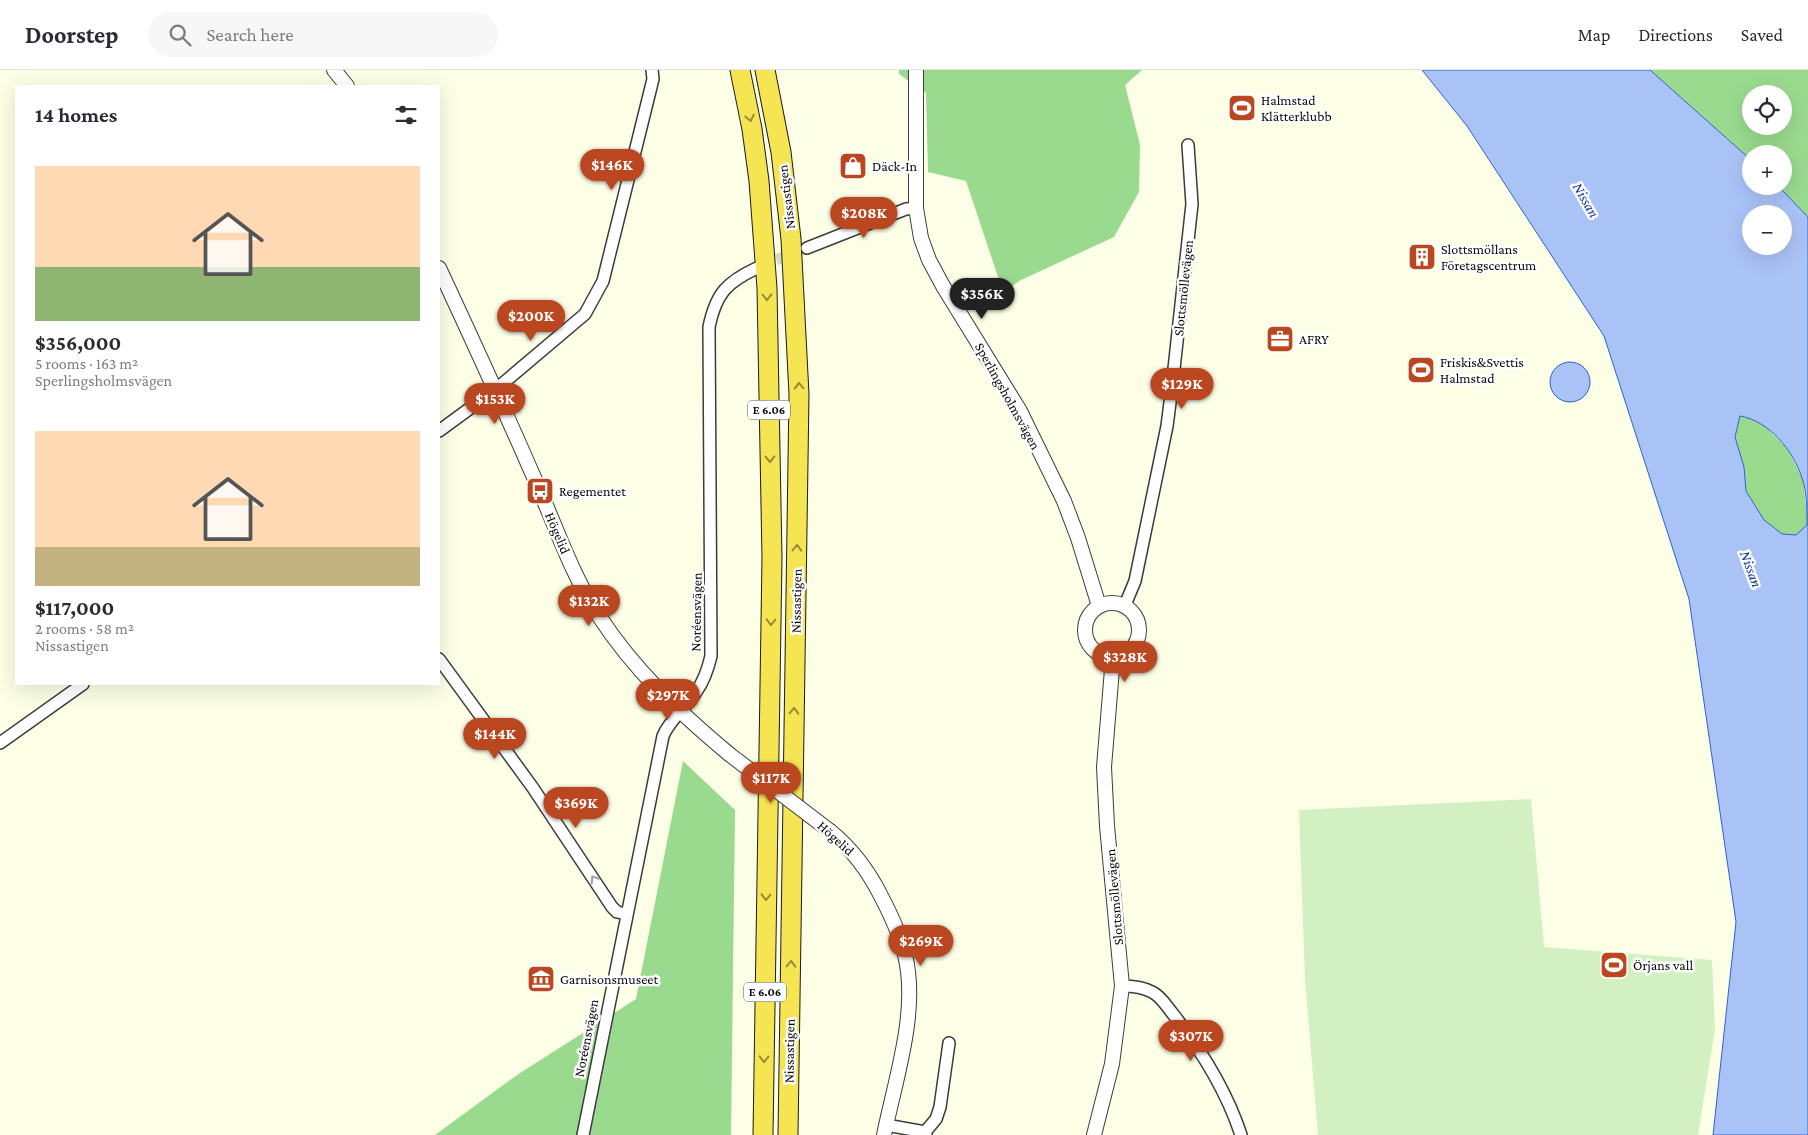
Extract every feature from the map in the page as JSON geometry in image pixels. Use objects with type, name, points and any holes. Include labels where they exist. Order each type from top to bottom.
[{"type":"highway","name":"Nissastigen","points":[[740,70],[752,129],[759,181],[767,288],[772,558],[763,1135]]},
{"type":"highway","name":"Nissastigen","points":[[765,70],[781,152],[791,239],[799,394],[788,1135]]},
{"type":"street","points":[[334,70],[346,85]]},
{"type":"street","points":[[440,429],[495,390],[585,314],[603,281],[653,79],[652,70]]},
{"type":"street","name":"Sperlingsholmsvägen","points":[[916,70],[916,208],[921,238],[929,260],[1020,411],[1064,501],[1078,538],[1099,606]]},
{"type":"street","name":"Slottsmöllevägen","points":[[1125,606],[1135,581],[1167,426],[1192,204],[1188,145]]},
{"type":"street","points":[[807,248],[906,209],[916,208]]},
{"type":"street","name":"Noréensvägen","points":[[583,1135],[663,736],[671,721],[697,692],[706,675],[711,656],[713,638],[709,327],[712,312],[724,288],[738,277],[757,268]]},
{"type":"street","name":"Högelid","points":[[440,270],[495,390],[574,572],[598,616],[632,661],[680,712],[729,754],[830,831],[852,851],[871,878],[897,927],[906,956],[909,983],[908,1009],[900,1066],[885,1130]]},
{"type":"street","points":[[1114,602],[1125,606],[1136,617],[1138,635],[1135,645],[1127,652],[1113,657],[1103,656],[1094,651],[1085,634],[1085,624],[1089,616],[1099,606],[1114,602]]},
{"type":"street","name":"Slottsmöllevägen","points":[[1094,1135],[1112,1064],[1122,986],[1107,826],[1104,767],[1113,657]]},
{"type":"street","points":[[440,660],[533,788],[612,907],[617,912],[626,914]]},
{"type":"street","points":[[0,743],[83,685]]},
{"type":"street","points":[[1122,986],[1142,988],[1154,992],[1187,1032],[1219,1084],[1241,1135]]},
{"type":"street","points":[[885,1130],[926,1133],[936,1119],[940,1107],[949,1044]]},
{"type":"green space","points":[[899,70],[1142,70],[1125,85],[1140,145],[1139,192],[1114,237],[1021,280],[1003,292],[966,181],[928,172],[926,93],[899,74]]},
{"type":"green space","points":[[1650,70],[1808,70],[1808,217],[1787,195],[1792,195],[1792,145],[1742,145],[1742,152]]},
{"type":"green space","points":[[1740,416],[1760,421],[1787,448],[1803,479],[1808,525],[1796,535],[1782,534],[1764,520],[1746,491],[1744,467],[1735,437]]},
{"type":"green space","points":[[683,761],[735,810],[731,1135],[435,1135],[517,1075],[636,999]]},
{"type":"green space","points":[[1531,799],[1544,947],[1712,960],[1715,1029],[1698,1135],[1318,1135],[1305,980],[1299,810]]},
{"type":"water","name":"Nissan","points":[[1422,70],[1650,70],[1742,152],[1742,195],[1787,195],[1808,217],[1808,1135],[1713,1135],[1736,922],[1689,599],[1604,336],[1467,126]],"holes":[[[1740,416],[1751,419],[1770,430],[1779,438],[1793,457],[1802,478],[1807,507],[1807,525],[1796,535],[1782,534],[1764,520],[1746,491],[1744,467],[1735,437]]]},
{"type":"water","points":[[1574,362],[1581,365],[1587,371],[1590,382],[1589,390],[1581,399],[1574,402],[1566,402],[1559,399],[1551,390],[1550,378],[1553,371],[1562,363]]},
{"type":"tunnel","points":[[761,266],[807,248]]},
{"type":"place","name":"Halmstad Klätterklubb","points":[[1242,108]]},
{"type":"place","name":"Däck-In","points":[[853,166]]},
{"type":"place","name":"Slottsmöllans Företagscentrum","points":[[1422,257]]},
{"type":"place","name":"AFRY","points":[[1280,339]]},
{"type":"place","name":"Friskis&Svettis Halmstad","points":[[1421,370]]},
{"type":"place","name":"Regementet","points":[[540,491]]},
{"type":"place","name":"Örjans vall","points":[[1614,965]]},
{"type":"place","name":"Garnisonsmuseet","points":[[541,979]]}]
